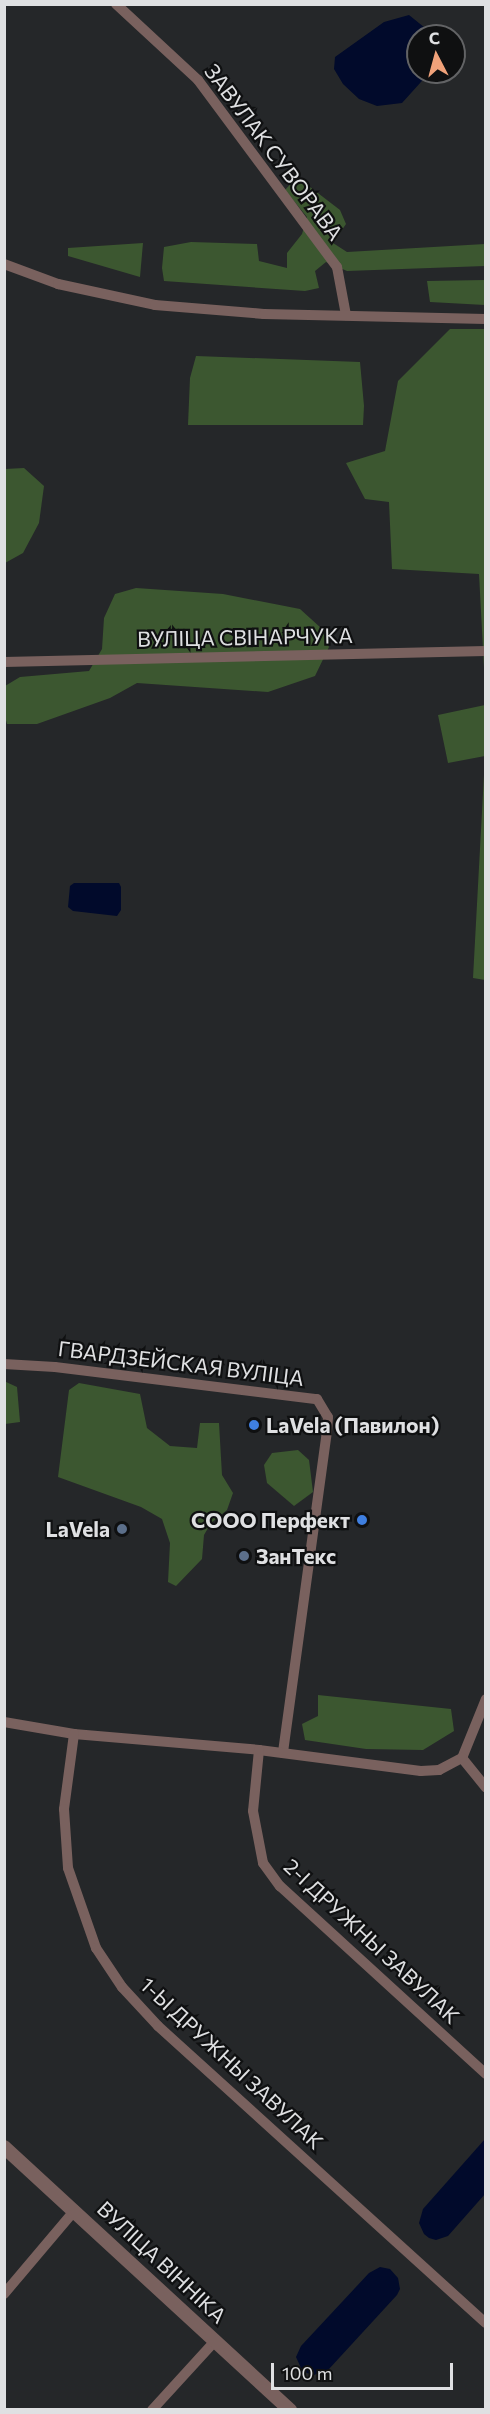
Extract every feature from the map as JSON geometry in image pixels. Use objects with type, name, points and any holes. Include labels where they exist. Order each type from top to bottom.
[{"type":"street","name":"ЗАВУЛАК СУВОРАВА","points":[[116,4],[198,80],[337,267],[346,315]]},
{"type":"street","points":[[4,264],[58,284],[155,305],[264,314],[486,319]]},
{"type":"street","name":"ВУЛІЦА СВІНАРЧУКА","points":[[4,662],[486,651]]},
{"type":"street","name":"ГВАРДЗЕЙСКАЯ ВУЛІЦА","points":[[4,1364],[56,1367],[317,1399],[328,1417],[327,1431],[283,1753]]},
{"type":"street","points":[[4,1722],[74,1734],[259,1750],[421,1771],[439,1770],[462,1758],[486,1699]]},
{"type":"street","name":"1-Ы ДРУЖНЫ ЗАВУЛАК","points":[[74,1734],[64,1809],[68,1868],[96,1948],[122,1987],[158,2026],[486,2323]]},
{"type":"street","name":"2-І ДРУЖНЫ ЗАВУЛАК","points":[[259,1750],[253,1811],[263,1863],[280,1886],[486,2074]]},
{"type":"street","points":[[462,1758],[486,1788]]},
{"type":"street","name":"ВУЛІЦА ВІННІКА","points":[[4,2146],[290,2409]]},
{"type":"street","points":[[4,2294],[75,2210]]},
{"type":"street","points":[[152,2409],[216,2340]]},
{"type":"green space","points":[[297,177],[340,210],[346,224],[333,243],[347,252],[485,244],[485,266],[347,271],[326,262],[315,271],[319,288],[305,291],[164,281],[162,268],[164,247],[191,242],[257,244],[259,261],[287,268],[287,253],[302,234],[307,217],[285,190]]},
{"type":"green space","points":[[143,243],[140,277],[68,256],[68,248]]},
{"type":"green space","points":[[485,280],[485,305],[430,302],[427,281]]},
{"type":"green space","points":[[450,329],[485,329],[485,687],[479,574],[392,569],[389,502],[365,499],[346,463],[385,451],[398,381]]},
{"type":"green space","points":[[196,356],[360,362],[364,406],[363,425],[188,425],[190,378]]},
{"type":"green space","points":[[24,468],[44,486],[39,523],[23,553],[5,563],[5,469]]},
{"type":"green space","points":[[136,588],[223,594],[300,609],[321,628],[329,647],[315,676],[268,692],[137,683],[110,698],[37,724],[7,724],[5,686],[20,677],[89,671],[102,649],[104,618],[115,594]]},
{"type":"green space","points":[[486,705],[485,980],[473,978],[485,756],[448,763],[438,715]]},
{"type":"green space","points":[[4,1381],[17,1387],[20,1422],[5,1424]]},
{"type":"green space","points":[[79,1383],[140,1394],[147,1428],[170,1446],[197,1448],[200,1423],[219,1423],[222,1475],[233,1493],[227,1510],[211,1523],[204,1535],[202,1559],[176,1586],[168,1582],[170,1543],[162,1519],[141,1507],[58,1477],[69,1390]]},
{"type":"green space","points":[[298,1450],[309,1460],[313,1492],[294,1506],[267,1483],[264,1465],[272,1453]]},
{"type":"green space","points":[[318,1695],[451,1709],[454,1731],[423,1750],[366,1749],[305,1740],[302,1724],[318,1716]]},
{"type":"water","points":[[409,15],[420,24],[406,24],[406,84],[419,84],[402,103],[377,106],[359,99],[343,84],[334,69],[335,57],[384,22]]},
{"type":"water","points":[[74,883],[119,883],[121,910],[117,916],[73,911],[68,907],[70,886]]},
{"type":"water","points":[[485,2139],[485,2194],[448,2236],[436,2240],[429,2238],[424,2234],[419,2223],[423,2209]]},
{"type":"water","points":[[380,2267],[390,2269],[398,2278],[400,2289],[397,2295],[329,2369],[314,2375],[307,2373],[301,2368],[296,2357],[301,2346],[369,2273]]},
{"type":"place","name":"LaVela (Павилон)","points":[[254,1425]]},
{"type":"place","name":"СООО Перфект","points":[[362,1520]]},
{"type":"place","name":"LaVela","points":[[122,1529]]},
{"type":"place","name":"ЗанТекс","points":[[244,1556]]}]
